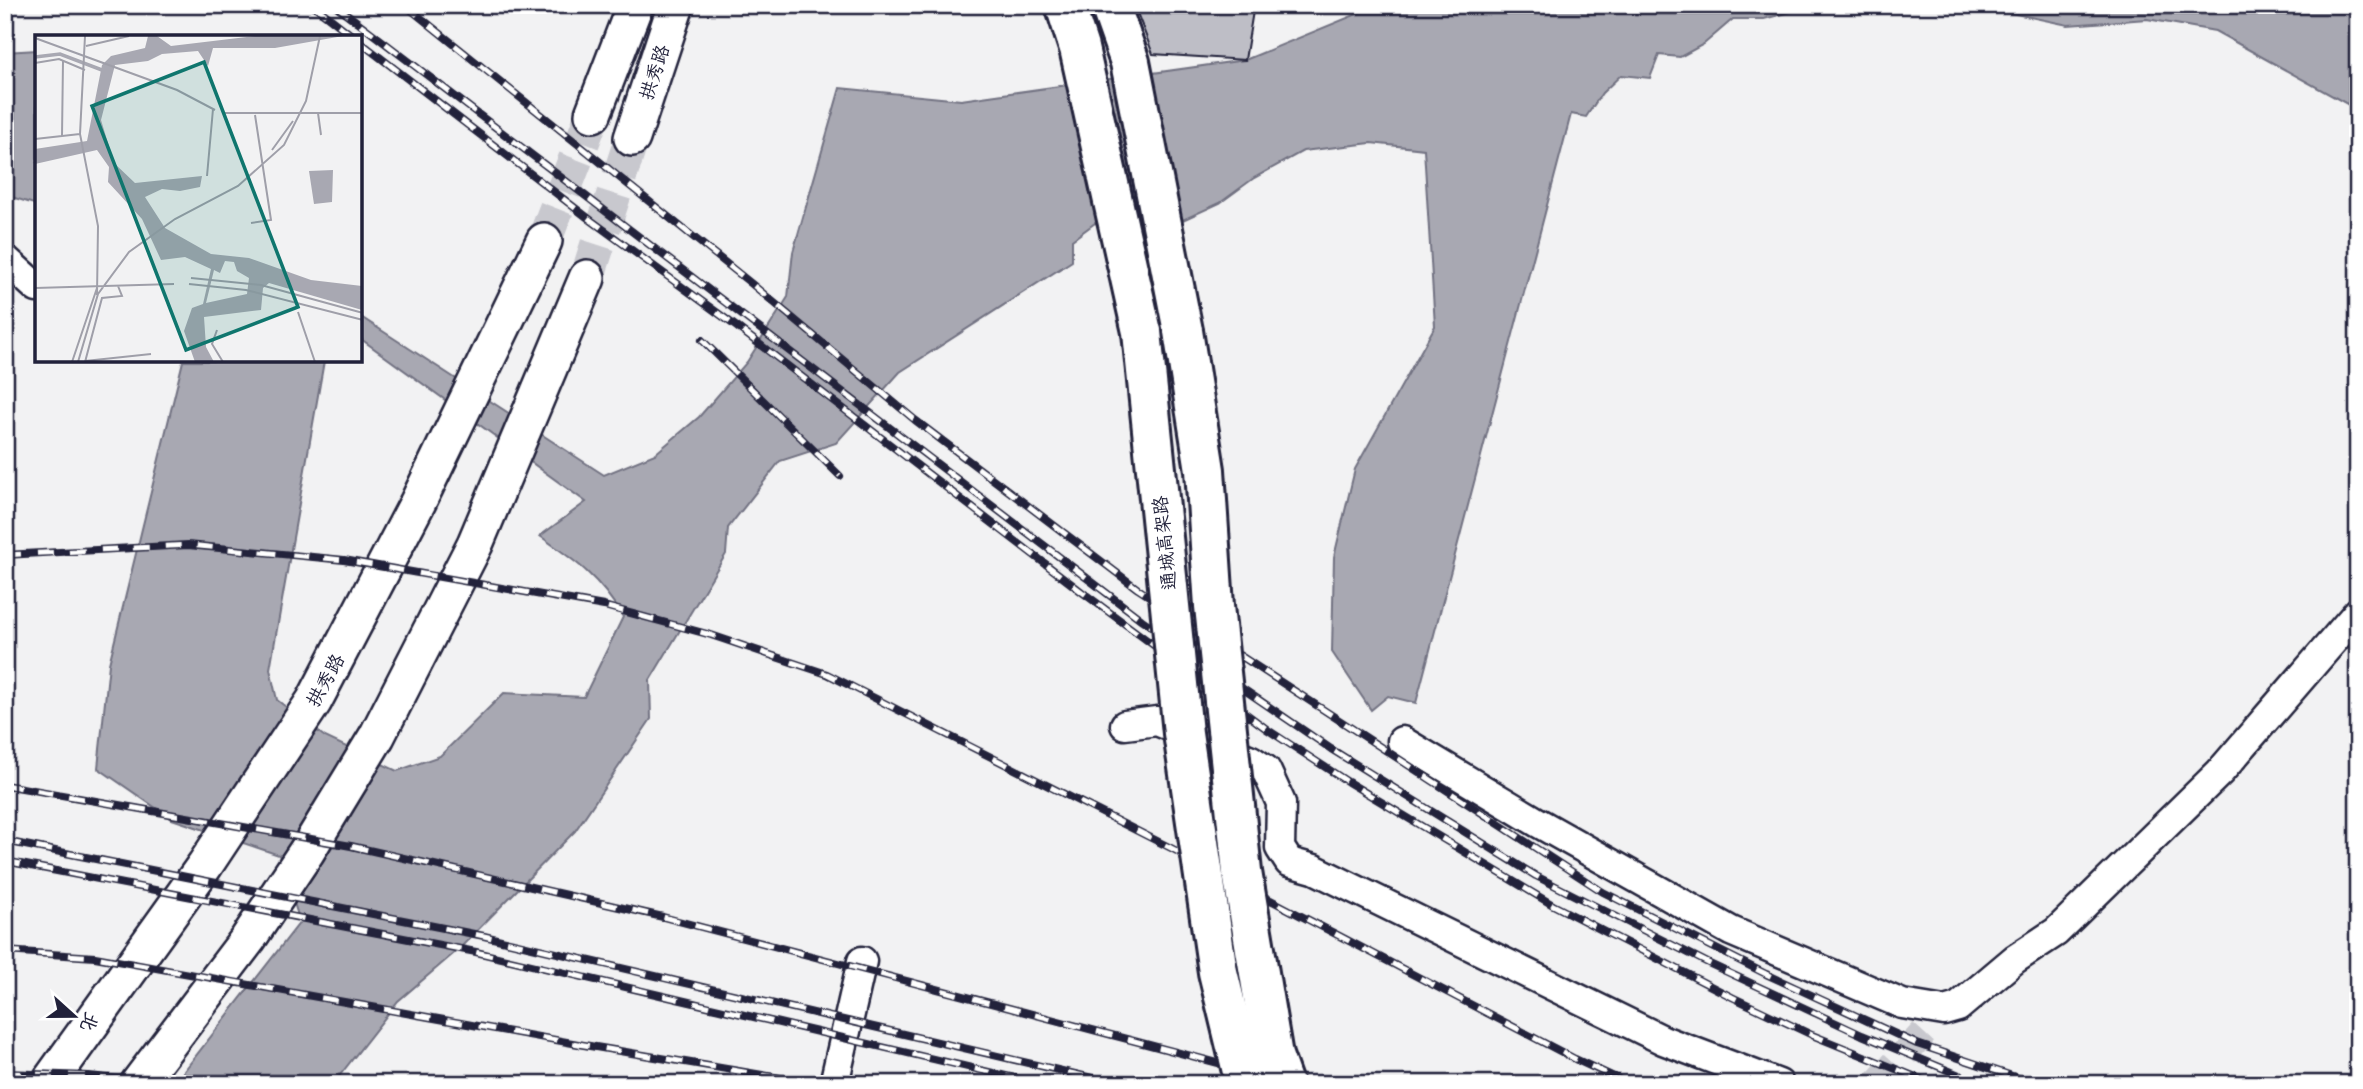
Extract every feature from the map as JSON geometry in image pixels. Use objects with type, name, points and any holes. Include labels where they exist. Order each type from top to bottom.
[{"type":"highway","name":"通城高架路","points":[[1065,5],[1079,48],[1142,332],[1183,733],[1218,972],[1245,1084]]},
{"type":"highway","points":[[1110,5],[1130,62],[1183,331],[1205,470],[1214,606],[1242,872],[1273,1056],[1283,1084]]},
{"type":"main road","points":[[593,114],[635,5]]},
{"type":"main road","name":"拱秀路","points":[[632,138],[676,5]]},
{"type":"main road","name":"拱秀路","points":[[48,1084],[205,865],[314,701],[418,502],[544,241]]},
{"type":"main road","points":[[138,1084],[248,939],[307,851],[377,736],[475,544],[587,278]]},
{"type":"street","points":[[5,259],[35,286]]},
{"type":"street","points":[[1402,741],[1537,822],[1731,931],[1937,1019],[1958,1007],[2015,959],[2066,923],[2220,772],[2358,612]]},
{"type":"street","points":[[1125,725],[1157,721],[1251,760],[1266,771],[1281,803],[1280,848],[1289,862],[1314,869],[1663,1040],[1779,1084]]},
{"type":"street","points":[[834,1084],[862,961]]},
{"type":"shaded area","points":[[1379,5],[1817,5],[1764,19],[1733,19],[1704,44],[1680,57],[1659,55],[1650,78],[1621,75],[1602,93],[1586,117],[1571,114],[1416,703],[1388,696],[1371,710],[1332,652],[1334,557],[1355,469],[1435,326],[1424,149],[1371,143],[1303,151],[1254,178],[1220,203],[1174,224],[1095,223],[1072,240],[1072,261],[900,372],[836,443],[780,461],[728,528],[726,554],[650,680],[651,719],[575,831],[459,949],[398,1001],[333,1084],[174,1084],[300,922],[279,855],[172,819],[98,768],[109,664],[183,362],[324,362],[270,669],[277,700],[325,737],[397,771],[440,756],[504,693],[584,697],[623,617],[605,591],[586,571],[540,536],[586,502],[362,340],[362,318],[604,475],[655,454],[699,417],[747,362],[788,297],[793,252],[840,88],[961,100],[1245,60]]},
{"type":"shaded area","points":[[1972,5],[2358,5],[2358,110],[2215,31],[2147,19],[2068,25]]},
{"type":"shaded area","points":[[35,50],[35,204],[5,195],[5,52]]},
{"type":"building","points":[[1134,5],[1254,5],[1245,60],[1153,54]]},
{"type":"tunnel","points":[[544,241],[593,114]]},
{"type":"tunnel","points":[[587,278],[632,138]]},
{"type":"tunnel","points":[[1876,1084],[1929,1027]]},
{"type":"railway","points":[[313,5],[351,35]]},
{"type":"railway","points":[[335,5],[1142,620],[1331,749],[1536,876],[1710,964],[1862,1035],[1981,1084]]},
{"type":"railway","points":[[405,5],[753,285],[915,420],[1138,589],[1603,892],[1766,974],[1917,1044],[2036,1084]]},
{"type":"railway","points":[[362,44],[592,221],[737,327],[1082,592],[1268,730],[1348,782],[1553,905],[1812,1035],[1933,1084]]},
{"type":"railway","points":[[702,340],[840,476]]},
{"type":"railway","points":[[5,555],[188,545],[344,560],[604,606],[711,635],[827,674],[1171,848],[1575,1059],[1629,1084]]},
{"type":"railway","points":[[5,785],[351,846],[663,917],[1298,1084]]},
{"type":"railway","points":[[5,841],[484,936],[1118,1084]]},
{"type":"railway","points":[[5,861],[476,952],[1040,1084]]},
{"type":"railway","points":[[5,951],[95,957],[816,1084]]},
{"type":"railway","points":[[5,1073],[89,1076],[164,1084]]}]
